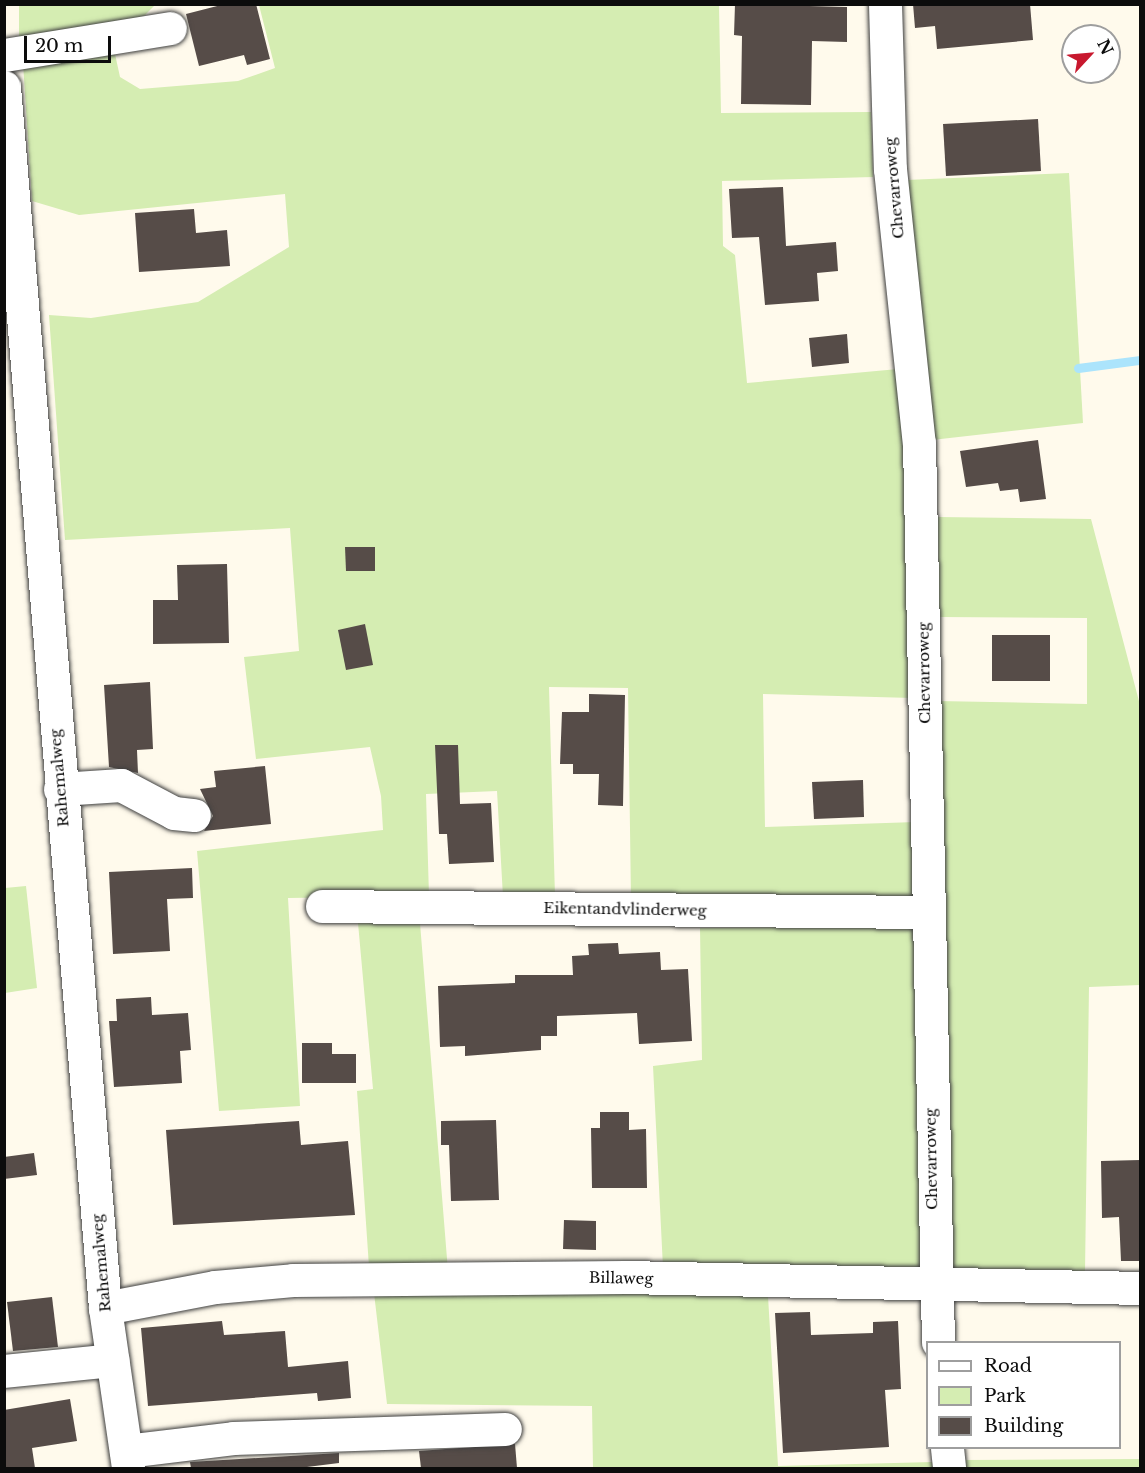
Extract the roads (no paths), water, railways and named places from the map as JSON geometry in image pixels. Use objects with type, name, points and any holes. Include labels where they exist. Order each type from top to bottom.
[{"type":"street","name":"Chevarroweg","points":[[885,4],[890,169],[919,443],[933,1286],[938,1341]]},
{"type":"street","points":[[4,55],[170,28]]},
{"type":"street","name":"Rahemalweg","points":[[4,87],[60,789],[105,1308],[127,1460]]},
{"type":"street","points":[[60,789],[121,785],[174,813],[194,815]]},
{"type":"street","name":"Eikentandvlinderweg","points":[[322,906],[928,912]]},
{"type":"street","name":"Billaweg","points":[[105,1308],[215,1287],[293,1281],[625,1277],[933,1286],[1140,1288]]},
{"type":"street","points":[[4,1371],[112,1360]]},
{"type":"street","points":[[127,1460],[232,1438],[506,1430]]},
{"type":"street","points":[[947,1449],[949,1468]]},
{"type":"waterway","points":[[1078,368],[1140,360]]}]
